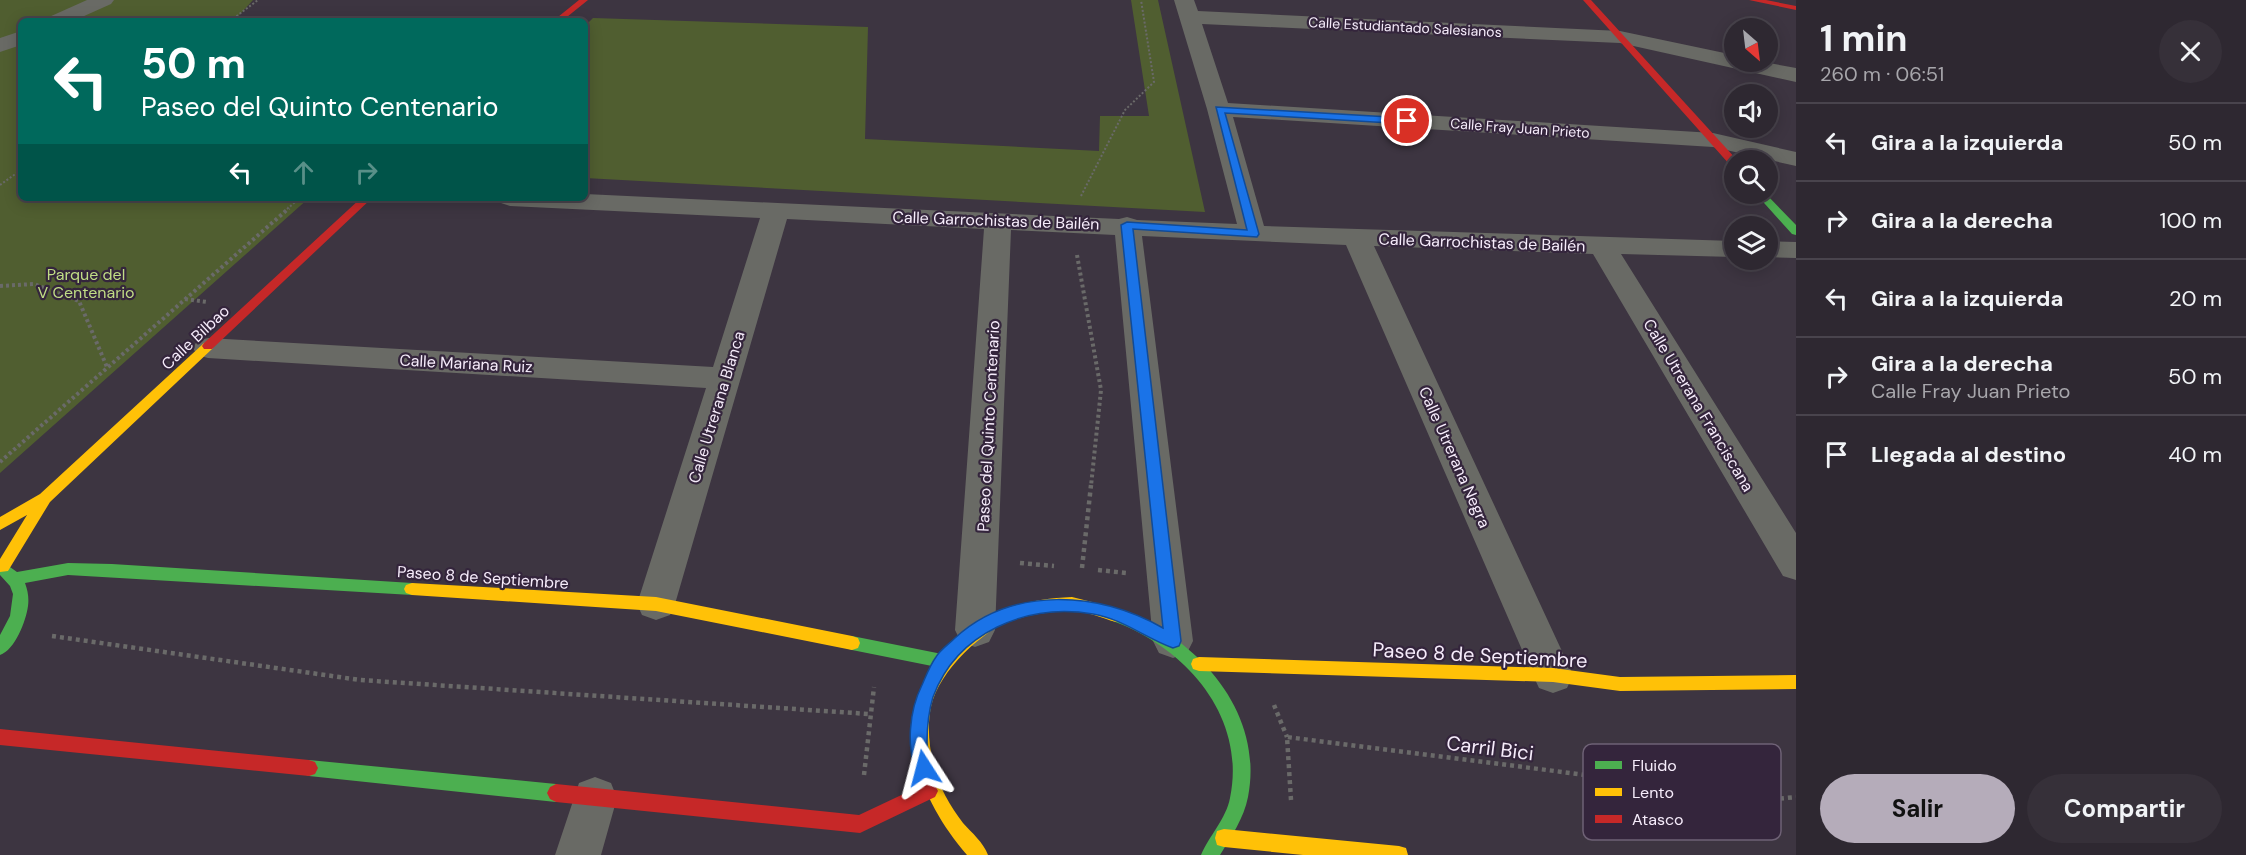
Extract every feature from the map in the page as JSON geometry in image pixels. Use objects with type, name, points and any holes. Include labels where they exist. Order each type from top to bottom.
[{"type":"street","points":[[64,18],[104,0]]},
{"type":"street","points":[[561,18],[583,0]]},
{"type":"street","points":[[1587,0],[1724,152]]},
{"type":"street","points":[[1753,0],[1796,8]]},
{"type":"street","points":[[1187,8],[1220,109],[1253,234]]},
{"type":"street","name":"Calle Estudiantado Salesianos","points":[[1187,8],[1620,37],[1796,75]]},
{"type":"street","points":[[0,46],[18,38]]},
{"type":"street","name":"Calle Fray Juan Prieto","points":[[1220,109],[1713,140],[1796,159]]},
{"type":"street","name":"Calle Bilbao","points":[[0,524],[45,498],[364,201]]},
{"type":"street","name":"Calle Garrochistas de Bailén","points":[[576,201],[998,223],[1127,225],[1253,234],[1724,249]]},
{"type":"street","points":[[1770,204],[1796,232]]},
{"type":"street","name":"Calle Utrerana Blanca","points":[[656,604],[776,210]]},
{"type":"street","name":"Paseo del Quinto Centenario","points":[[975,630],[981,560],[998,223]]},
{"type":"street","points":[[1127,225],[1173,641]]},
{"type":"street","name":"Calle Utrerana Negra","points":[[1359,238],[1359,243],[1553,675]]},
{"type":"street","name":"Calle Utrerana Franciscana","points":[[1602,246],[1796,565]]},
{"type":"street","points":[[1778,249],[1796,250]]},
{"type":"street","name":"Calle Mariana Ruiz","points":[[208,348],[724,378]]},
{"type":"street","name":"Calle Bilbao","points":[[2,567],[45,498]]},
{"type":"street","points":[[0,648],[13,631],[23,599],[16,578],[2,567]]},
{"type":"street","name":"Paseo 8 de Septiembre","points":[[16,578],[68,569],[112,570],[656,604],[942,661]]},
{"type":"street","points":[[979,855],[954,833],[929,791],[918,744],[924,699],[942,661],[975,630],[1011,612],[1062,605],[1094,608],[1135,620],[1173,641],[1199,664],[1226,703],[1242,748],[1241,794],[1224,838],[1210,855]]},
{"type":"street","name":"Paseo 8 de Septiembre","points":[[1199,664],[1553,675],[1620,684],[1796,682]]},
{"type":"street","points":[[0,736],[860,824],[929,791]]},
{"type":"street","points":[[578,855],[595,798]]},
{"type":"street","points":[[1224,838],[1399,855]]},
{"type":"path","points":[[234,18],[258,0]]},
{"type":"path","points":[[0,185],[18,172]]},
{"type":"path","points":[[0,462],[297,201]]},
{"type":"path","points":[[0,286],[34,284],[79,301],[107,367]]},
{"type":"path","points":[[981,560],[1060,567]]},
{"type":"path","points":[[1071,567],[1082,568]]},
{"type":"path","points":[[13,631],[360,680],[869,714]]},
{"type":"path","points":[[860,824],[869,714],[882,648]]},
{"type":"path","name":"Carril Bici","points":[[1294,845],[1287,737],[1583,775]]},
{"type":"path","name":"Carril Bici","points":[[1781,798],[1796,797]]},
{"type":"green space","name":"Parque del V Centenario","points":[[0,0],[253,0],[237,18],[18,18],[18,201],[306,201],[0,473]]},
{"type":"green space","points":[[1131,0],[1158,0],[1205,212],[588,178],[588,23],[593,18],[868,27],[865,139],[1099,151],[1100,116],[1149,116]]},
{"type":"traffic: fast","points":[[1770,204],[1796,232]]},
{"type":"traffic: fast","points":[[0,566],[18,584],[21,594],[18,616],[0,648]]},
{"type":"traffic: fast","points":[[16,578],[68,569],[112,570],[412,589]]},
{"type":"traffic: fast","points":[[1116,615],[1136,622],[1176,647],[1209,682],[1233,722],[1241,747],[1239,798],[1231,819],[1210,855]]},
{"type":"traffic: fast","points":[[852,643],[942,661]]},
{"type":"traffic: fast","points":[[309,768],[556,793]]},
{"type":"traffic: slow","points":[[0,524],[45,498],[208,346]]},
{"type":"traffic: slow","points":[[3,567],[44,500]]},
{"type":"traffic: slow","points":[[412,589],[656,604],[852,643]]},
{"type":"traffic: slow","points":[[979,855],[955,828],[937,798],[925,768],[920,737],[923,707],[934,678],[955,651],[985,628],[1018,610],[1072,604],[1116,615]]},
{"type":"traffic: slow","points":[[1199,664],[1553,675],[1620,684],[1796,682]]},
{"type":"traffic: slow","points":[[1224,838],[1399,855]]},
{"type":"traffic: jam","points":[[561,18],[584,0]]},
{"type":"traffic: jam","points":[[1587,0],[1724,152]]},
{"type":"traffic: jam","points":[[1753,0],[1796,8]]},
{"type":"traffic: jam","points":[[208,346],[364,201]]},
{"type":"traffic: jam","points":[[0,737],[309,768]]},
{"type":"traffic: jam","points":[[556,793],[860,824],[929,791]]},
{"type":"route","points":[[924,768],[918,744],[924,699],[942,661],[975,630],[1011,612],[1052,605],[1094,608],[1135,620],[1173,641],[1127,225],[1253,234],[1220,109],[1407,121]]}]
